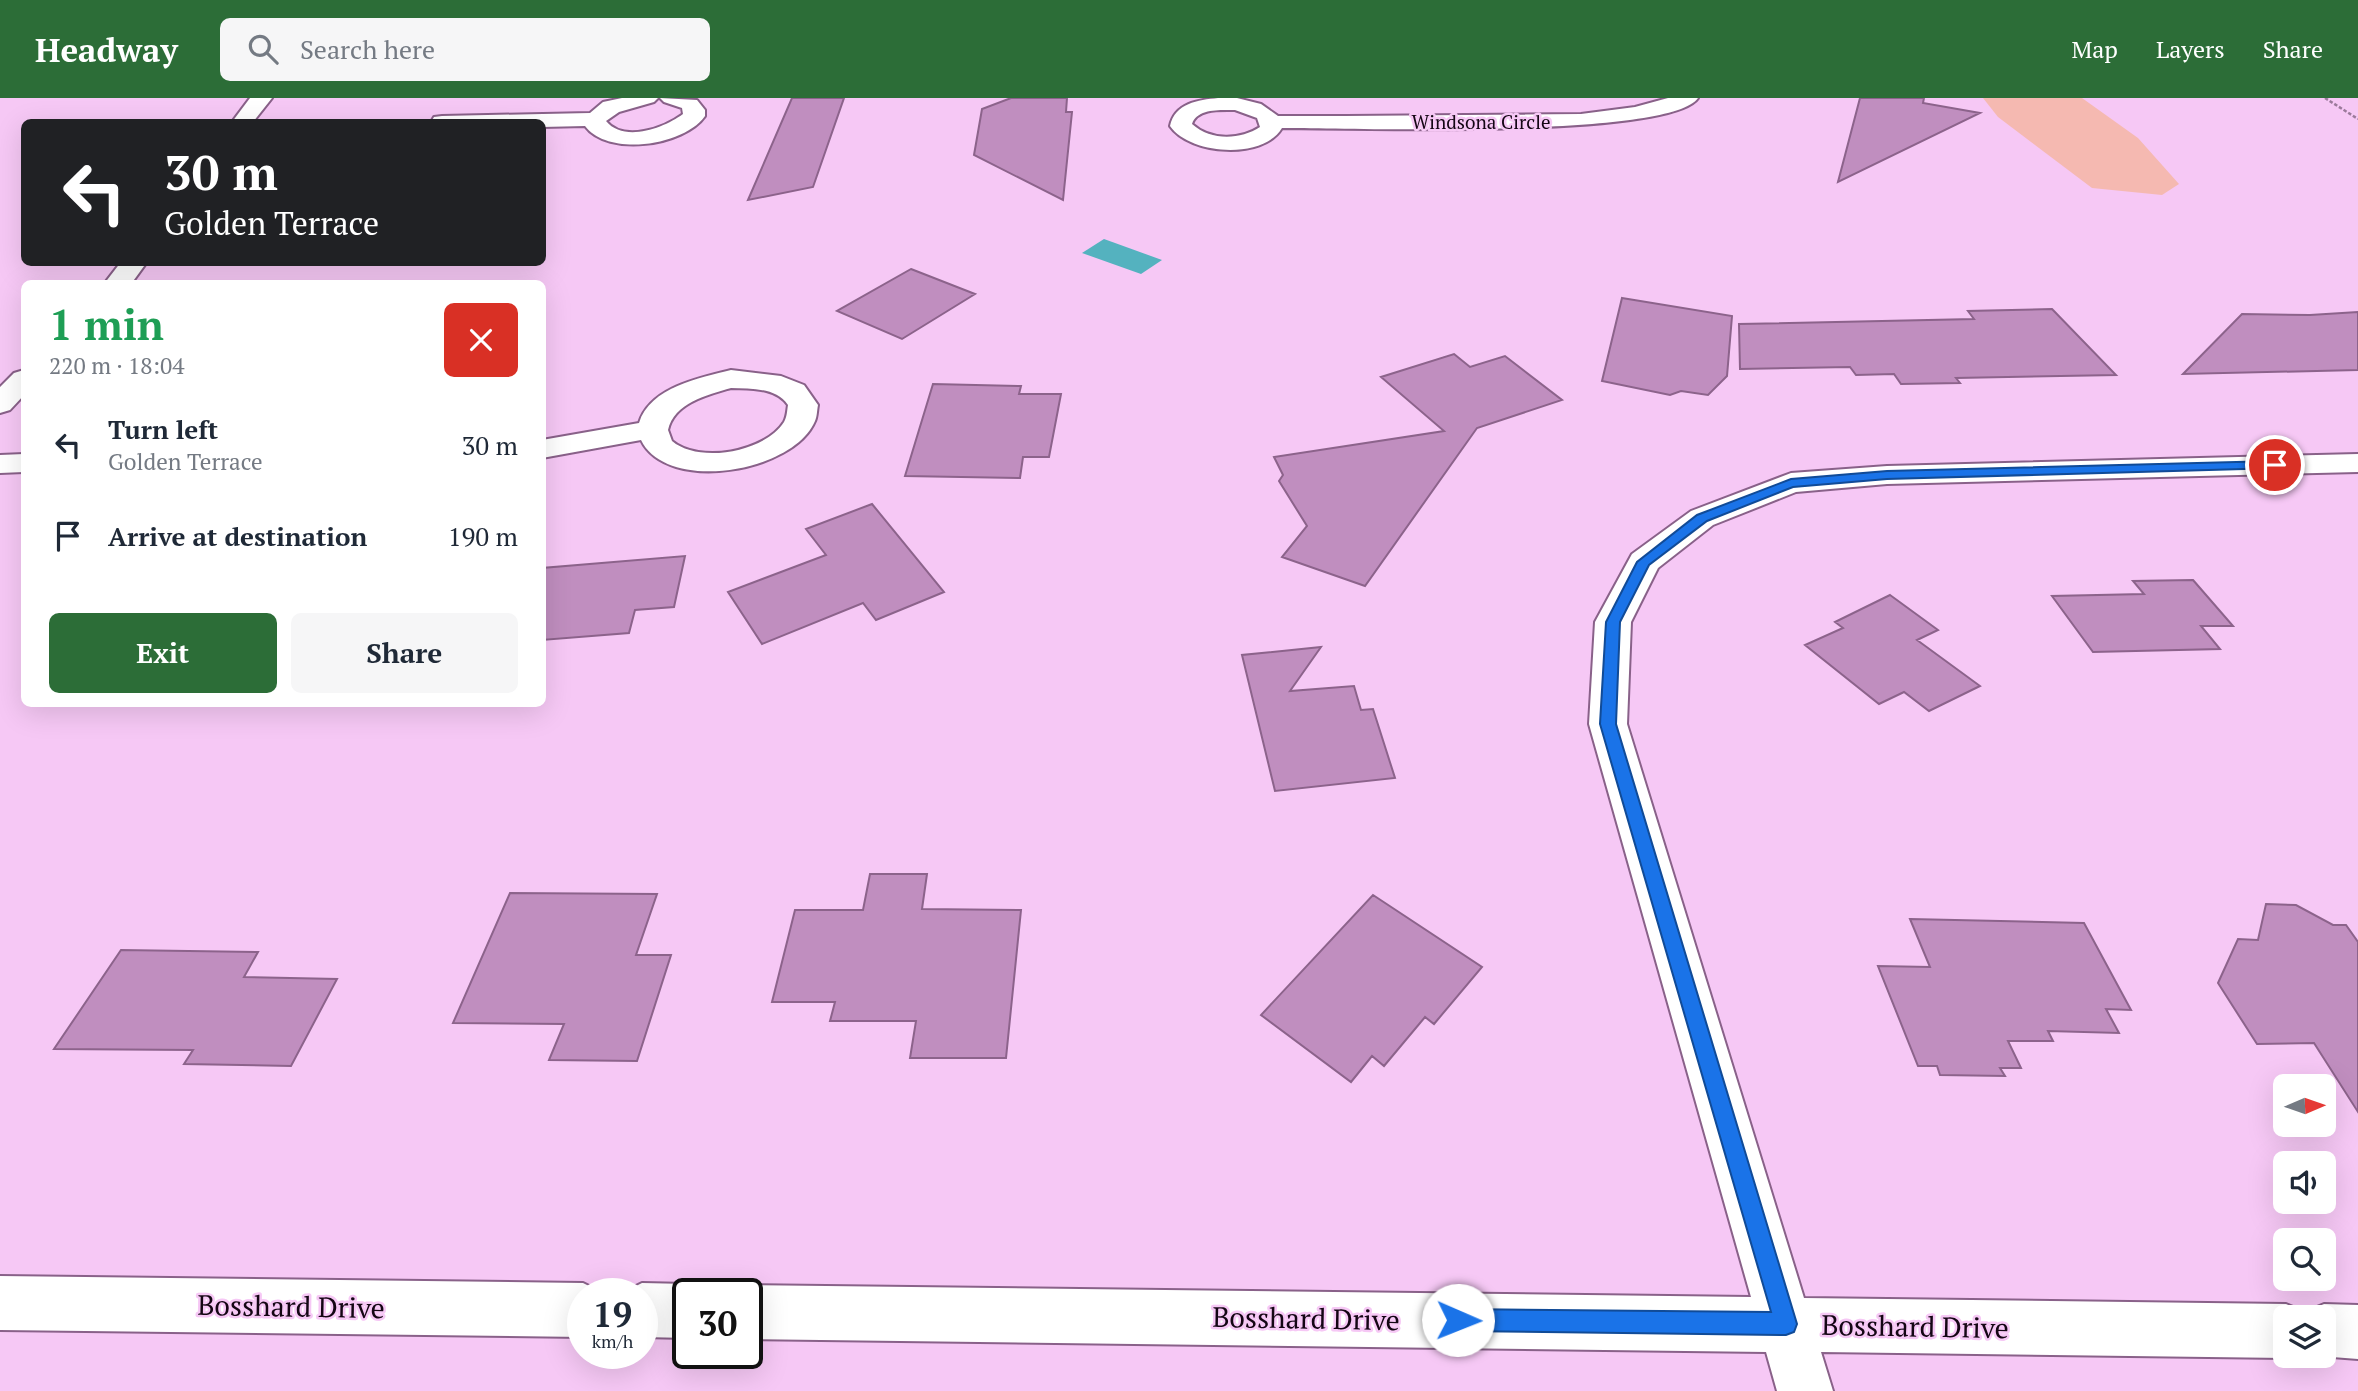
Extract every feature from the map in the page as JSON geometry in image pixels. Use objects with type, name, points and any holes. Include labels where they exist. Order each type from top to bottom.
[{"type":"street","points":[[244,119],[261,98]]},
{"type":"street","points":[[546,120],[596,119],[611,107],[647,98]]},
{"type":"street","points":[[596,119],[595,125],[611,135],[626,137],[660,134],[676,129],[694,116],[690,104],[671,98]]},
{"type":"street","name":"Windsona Circle","points":[[1272,122],[1600,119],[1662,108],[1688,98]]},
{"type":"street","points":[[120,280],[132,266]]},
{"type":"street","points":[[731,379],[774,382],[791,389],[801,399],[804,412],[799,426],[787,440],[766,452],[741,460],[715,463],[689,461],[670,454],[657,443],[653,429],[657,416],[686,392],[731,379]]},
{"type":"street","points":[[0,404],[21,382]]},
{"type":"street","points":[[546,449],[653,429]]},
{"type":"street","points":[[0,464],[21,463]]},
{"type":"street","points":[[1805,1391],[1608,724],[1613,622],[1644,562],[1702,518],[1791,483],[1887,475],[2358,463]]},
{"type":"street","name":"Bosshard Drive","points":[[0,1303],[567,1310]]},
{"type":"street","name":"Bosshard Drive","points":[[763,1312],[2273,1331]]},
{"type":"street","points":[[2336,1332],[2358,1332]]},
{"type":"path","points":[[2325,98],[2358,119]]},
{"type":"shaded area","points":[[1983,98],[2082,98],[2138,138],[2179,184],[2162,195],[2092,188],[1998,117]]},
{"type":"shaded area","points":[[1104,239],[1162,260],[1141,274],[1082,253]]},
{"type":"building","points":[[792,98],[844,98],[813,187],[748,200]]},
{"type":"building","points":[[1011,98],[1067,98],[1066,112],[1072,112],[1063,200],[974,155],[982,109]]},
{"type":"building","points":[[1860,98],[1924,98],[1923,103],[1980,113],[1838,182]]},
{"type":"building","points":[[911,269],[975,294],[902,339],[837,311]]},
{"type":"building","points":[[1622,298],[1732,316],[1727,376],[1708,395],[1681,391],[1670,395],[1602,381]]},
{"type":"building","points":[[2052,309],[2116,375],[1956,378],[1960,383],[1901,384],[1894,374],[1856,375],[1850,367],[1740,369],[1739,324],[1974,319],[1968,311]]},
{"type":"building","points":[[2358,312],[2358,370],[2183,374],[2242,314],[2310,315]]},
{"type":"building","points":[[1454,354],[1470,367],[1505,356],[1562,400],[1477,428],[1365,586],[1282,557],[1307,526],[1279,481],[1283,475],[1274,457],[1444,431],[1381,377]]},
{"type":"building","points":[[933,384],[1021,386],[1019,394],[1061,394],[1049,457],[1023,457],[1020,478],[905,476]]},
{"type":"building","points":[[872,504],[944,592],[876,620],[863,603],[762,644],[728,592],[826,555],[806,529]]},
{"type":"building","points":[[685,556],[674,607],[635,610],[629,633],[546,640],[546,568]]},
{"type":"building","points":[[2193,580],[2233,626],[2201,626],[2220,649],[2093,652],[2052,596],[2144,594],[2133,581]]},
{"type":"building","points":[[1890,595],[1938,630],[1917,640],[1980,686],[1929,711],[1904,692],[1879,704],[1805,645],[1843,628],[1835,622]]},
{"type":"building","points":[[1321,647],[1290,691],[1354,686],[1361,710],[1373,709],[1395,778],[1275,791],[1242,655]]},
{"type":"building","points":[[870,874],[927,874],[922,909],[1021,910],[1006,1058],[910,1058],[916,1021],[830,1021],[835,1002],[772,1002],[795,910],[863,910]]},
{"type":"building","points":[[510,893],[657,894],[636,955],[671,955],[637,1061],[549,1060],[564,1024],[453,1023]]},
{"type":"building","points":[[1373,895],[1482,967],[1434,1024],[1425,1017],[1384,1066],[1372,1056],[1351,1082],[1261,1015]]},
{"type":"building","points":[[2266,904],[2296,905],[2333,925],[2346,925],[2358,942],[2358,1112],[2314,1043],[2257,1044],[2218,983],[2238,939],[2258,940]]},
{"type":"building","points":[[1910,919],[2084,923],[2131,1010],[2106,1009],[2119,1033],[2048,1031],[2053,1041],[2008,1041],[2021,1068],[2000,1068],[2005,1076],[1940,1075],[1937,1066],[1918,1066],[1878,966],[1930,967]]},
{"type":"building","points":[[121,950],[258,952],[244,977],[337,979],[291,1066],[184,1064],[193,1050],[54,1049]]},
{"type":"route","points":[[1458,1320],[1786,1324],[1608,724],[1613,622],[1644,562],[1702,518],[1791,483],[1887,475],[2275,465]]}]
